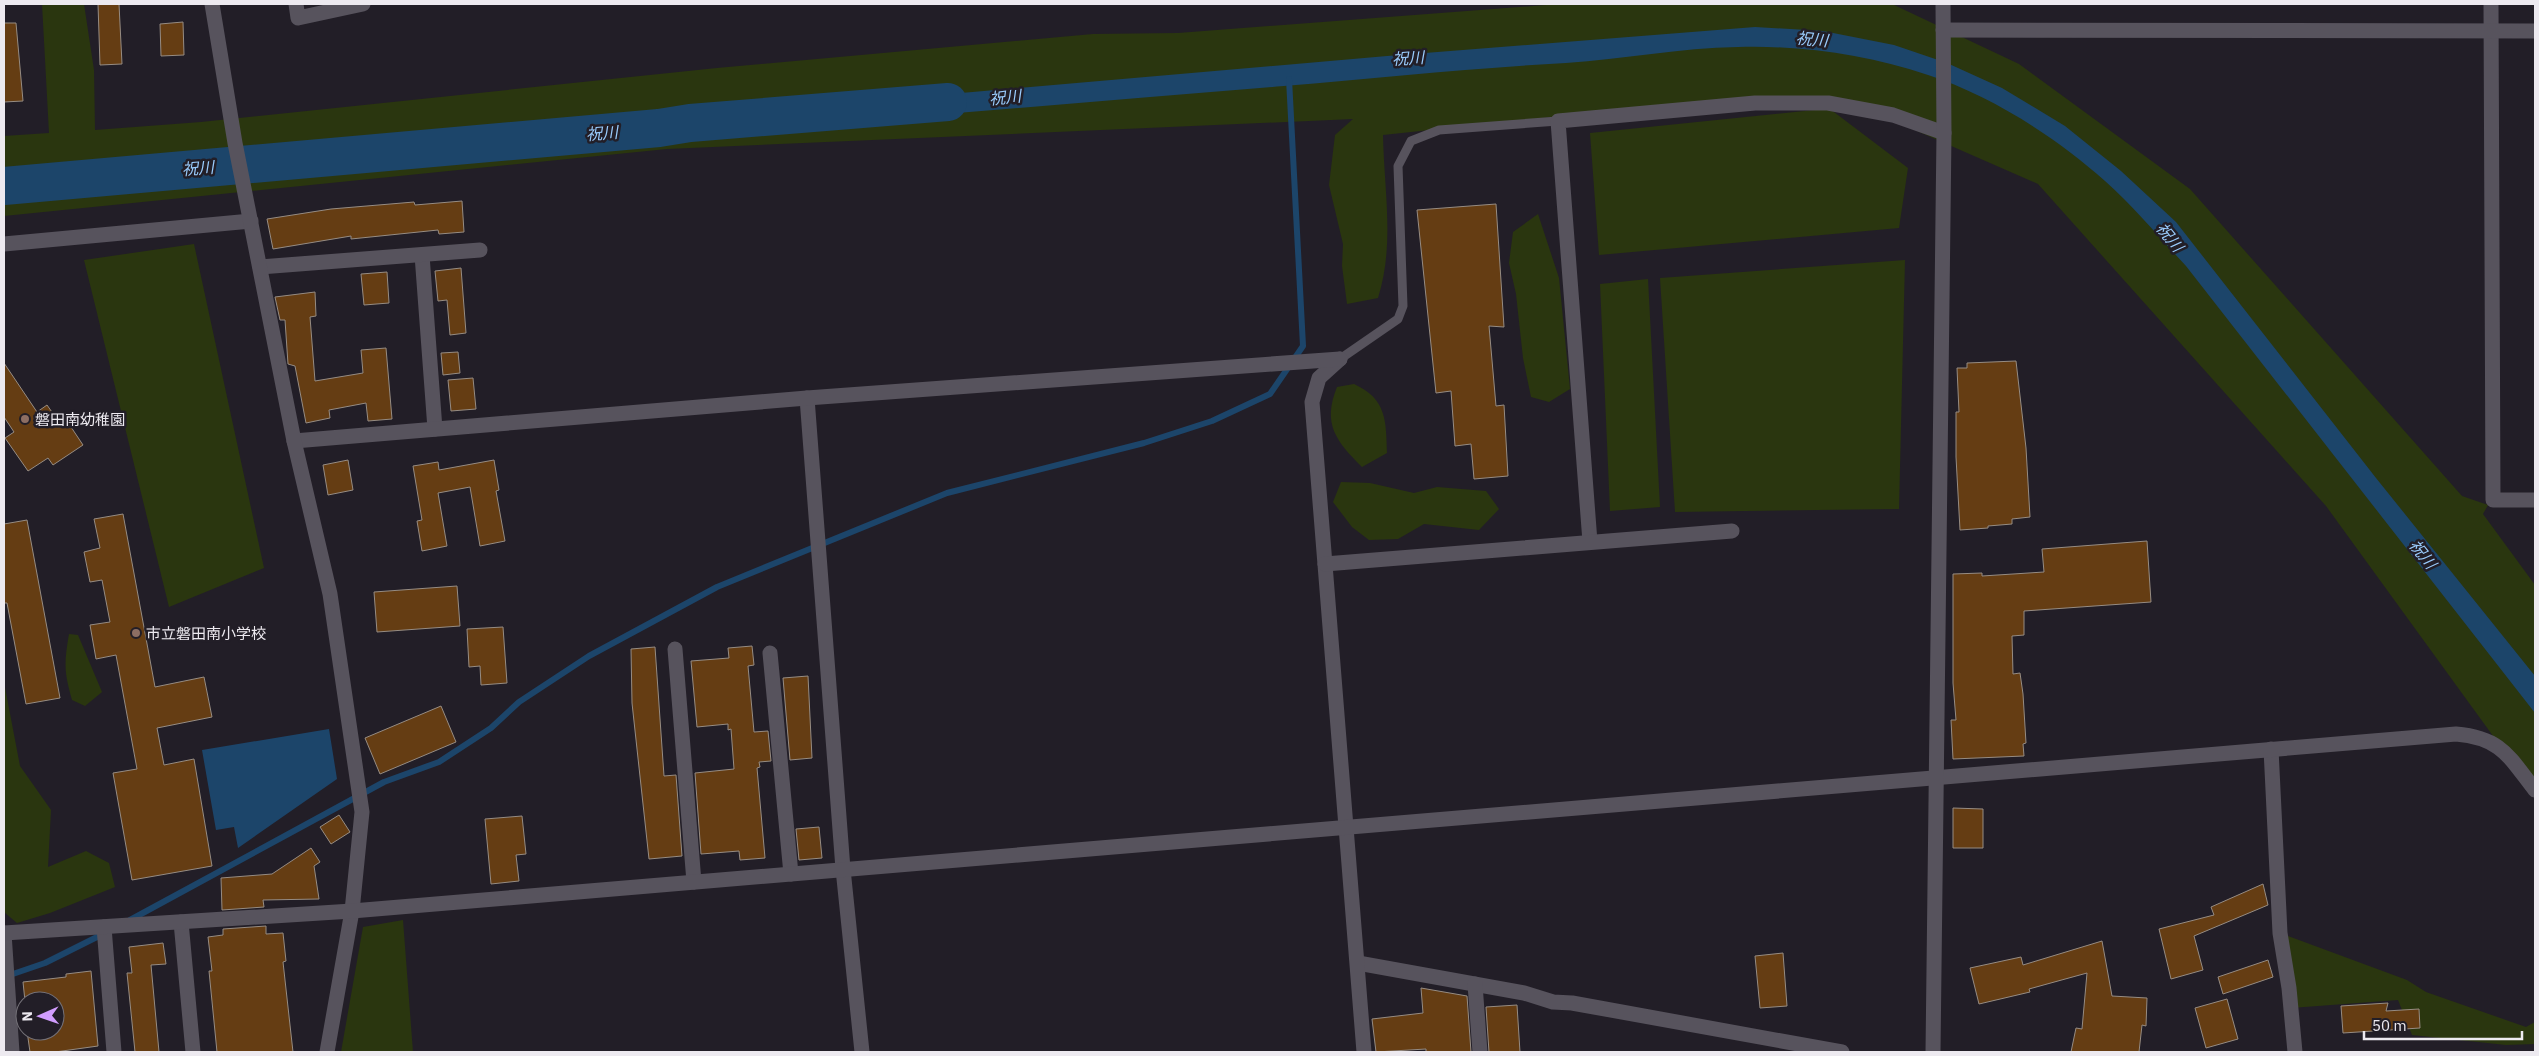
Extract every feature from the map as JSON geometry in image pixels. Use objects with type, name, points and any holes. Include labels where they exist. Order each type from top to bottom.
[{"type":"street","points":[[212,4],[235,143],[294,441],[330,594],[362,812],[352,911],[327,1052]]},
{"type":"street","points":[[296,4],[298,18],[363,4]]},
{"type":"street","points":[[1933,1052],[1944,133],[1943,4]]},
{"type":"street","points":[[2491,4],[2493,500],[2535,500]]},
{"type":"street","points":[[1944,30],[2535,31]]},
{"type":"street","points":[[1590,542],[1558,121],[1755,103],[1828,103],[1893,115],[1944,133]]},
{"type":"street","points":[[4,244],[251,221]]},
{"type":"street","points":[[260,267],[480,250]]},
{"type":"street","points":[[422,255],[435,429]]},
{"type":"street","points":[[294,441],[807,398],[1340,359]]},
{"type":"street","points":[[1340,359],[1319,378],[1312,402],[1364,1052]]},
{"type":"street","points":[[807,398],[843,870],[862,1052]]},
{"type":"street","points":[[1325,564],[1732,531]]},
{"type":"street","points":[[675,649],[694,882]]},
{"type":"street","points":[[770,653],[791,874]]},
{"type":"street","points":[[12,1052],[4,933],[352,911],[2456,734],[2474,736],[2501,747],[2535,790]]},
{"type":"street","points":[[2271,749],[2280,933],[2290,988],[2295,1052]]},
{"type":"street","points":[[181,922],[193,1052]]},
{"type":"street","points":[[104,927],[114,1052]]},
{"type":"street","points":[[1358,963],[1524,993],[1553,1002],[1572,1003],[1842,1052]]},
{"type":"street","points":[[1475,984],[1480,1052]]},
{"type":"lane","points":[[1340,359],[1398,319],[1403,306],[1398,166],[1411,141],[1439,130],[1558,121]]},
{"type":"green space","points":[[42,4],[84,4],[94,70],[95,130],[201,122],[717,68],[1093,34],[1178,33],[1559,4],[1892,4],[2019,64],[2190,189],[2462,496],[2488,505],[2483,514],[2535,585],[2535,786],[2501,747],[2326,506],[2038,184],[1869,110],[1830,109],[1908,168],[1899,228],[1599,255],[1590,133],[1824,109],[1685,103],[1383,135],[1387,237],[1383,278],[1378,298],[1347,304],[1342,266],[1343,244],[1329,185],[1335,135],[1353,119],[667,149],[4,216],[4,136],[49,133]]},
{"type":"green space","points":[[1538,214],[1559,278],[1570,389],[1549,402],[1531,397],[1523,358],[1516,294],[1509,263],[1513,232]]},
{"type":"green space","points":[[194,244],[264,568],[169,607],[84,260]]},
{"type":"green space","points":[[1905,260],[1899,509],[1675,512],[1660,278]]},
{"type":"green space","points":[[1648,279],[1660,507],[1610,511],[1600,284]]},
{"type":"green space","points":[[1354,384],[1365,390],[1379,404],[1385,421],[1386,431],[1387,453],[1362,467],[1345,449],[1331,422],[1331,411],[1337,387]]},
{"type":"green space","points":[[1341,482],[1370,483],[1414,493],[1437,487],[1486,491],[1499,509],[1479,530],[1424,524],[1398,539],[1369,540],[1352,527],[1333,502]]},
{"type":"green space","points":[[69,634],[78,635],[102,692],[85,706],[72,700],[67,682],[66,653]]},
{"type":"green space","points":[[4,682],[20,766],[51,810],[48,867],[86,851],[109,863],[115,887],[50,913],[17,923],[4,912]]},
{"type":"green space","points":[[403,920],[413,1052],[341,1052],[363,927]]},
{"type":"green space","points":[[2280,933],[2407,980],[2426,992],[2526,1027],[2535,1022],[2535,1044],[2506,1045],[2412,1035],[2398,1000],[2291,1008]]},
{"type":"water","points":[[1755,27],[1823,31],[1894,45],[1947,63],[2002,88],[2065,126],[2121,171],[2176,222],[2376,478],[2535,676],[2535,713],[2186,266],[2136,212],[2116,191],[2086,165],[2044,133],[1998,106],[1951,83],[1882,62],[1834,53],[1786,48],[1716,48],[1587,61],[884,119],[904,98],[1387,56]]},
{"type":"water","points":[[329,729],[337,779],[238,848],[234,827],[216,830],[202,750]]},
{"type":"building","points":[[98,4],[119,4],[122,64],[100,65]]},
{"type":"building","points":[[183,22],[184,55],[161,56],[160,24]]},
{"type":"building","points":[[4,23],[16,23],[23,101],[4,102]]},
{"type":"building","points":[[462,201],[464,232],[439,234],[438,230],[351,239],[351,236],[273,249],[267,219],[331,209],[414,202],[415,205]]},
{"type":"building","points":[[1496,204],[1504,327],[1489,326],[1496,406],[1504,405],[1508,476],[1474,479],[1471,444],[1455,446],[1451,391],[1436,393],[1417,210]]},
{"type":"building","points":[[461,268],[466,333],[450,335],[447,300],[438,301],[435,271]]},
{"type":"building","points":[[387,272],[389,303],[364,305],[361,274]]},
{"type":"building","points":[[315,292],[316,316],[310,317],[315,381],[363,373],[361,350],[386,348],[392,419],[368,421],[366,403],[329,410],[330,418],[306,423],[295,366],[288,364],[285,320],[280,320],[275,297]]},
{"type":"building","points":[[458,352],[460,373],[443,375],[441,353]]},
{"type":"building","points":[[2016,361],[2026,448],[2030,517],[2012,519],[2012,524],[1960,530],[1956,457],[1956,412],[1959,412],[1957,368],[1967,368],[1967,363]]},
{"type":"building","points":[[4,363],[37,412],[47,405],[61,425],[67,421],[83,445],[53,465],[48,458],[28,471],[5,438],[14,432],[4,417]]},
{"type":"building","points":[[473,378],[476,409],[451,411],[448,380]]},
{"type":"building","points":[[348,460],[353,490],[328,495],[323,465]]},
{"type":"building","points":[[494,460],[499,490],[496,491],[505,541],[480,546],[470,487],[438,493],[447,546],[422,551],[417,521],[422,520],[413,466],[438,462],[439,470]]},
{"type":"building","points":[[123,514],[155,687],[204,677],[212,717],[157,728],[164,765],[194,759],[212,866],[132,880],[113,773],[137,769],[116,655],[96,659],[90,625],[110,622],[102,580],[90,582],[84,552],[100,548],[94,519]]},
{"type":"building","points":[[27,520],[60,698],[26,704],[7,603],[4,603],[4,524]]},
{"type":"building","points":[[2147,541],[2151,602],[2024,611],[2024,635],[2012,636],[2013,674],[2020,673],[2023,694],[2026,743],[2023,744],[2024,756],[1953,759],[1951,720],[1956,720],[1953,683],[1953,574],[1982,573],[1982,576],[2044,572],[2042,549]]},
{"type":"building","points":[[457,586],[460,626],[377,632],[374,592]]},
{"type":"building","points":[[503,627],[507,683],[481,685],[480,666],[469,667],[467,629]]},
{"type":"building","points":[[752,646],[754,665],[748,666],[754,732],[768,731],[771,761],[759,762],[760,767],[757,768],[765,858],[740,860],[739,851],[701,854],[695,773],[734,769],[731,729],[728,730],[728,724],[697,727],[691,661],[729,658],[728,648]]},
{"type":"building","points":[[655,647],[664,776],[676,775],[682,856],[649,859],[632,703],[631,649]]},
{"type":"building","points":[[808,676],[812,758],[790,760],[783,678]]},
{"type":"building","points":[[441,706],[456,742],[380,774],[365,738]]},
{"type":"building","points":[[1953,808],[1983,809],[1983,848],[1953,848]]},
{"type":"building","points":[[339,815],[350,832],[331,844],[320,827]]},
{"type":"building","points":[[522,816],[526,854],[516,855],[519,881],[491,884],[485,819]]},
{"type":"building","points":[[819,827],[822,858],[799,860],[796,829]]},
{"type":"building","points":[[311,848],[320,862],[314,866],[319,899],[263,900],[264,907],[222,910],[221,878],[272,874]]},
{"type":"building","points":[[2263,884],[2268,905],[2194,936],[2203,970],[2171,979],[2159,929],[2214,915],[2211,907]]},
{"type":"building","points":[[266,926],[266,934],[283,933],[286,961],[283,962],[293,1052],[217,1052],[209,971],[212,971],[208,937],[223,935],[223,929]]},
{"type":"building","points":[[2102,941],[2112,996],[2147,998],[2146,1026],[2142,1025],[2139,1052],[2071,1052],[2076,1028],[2082,1029],[2087,973],[2029,989],[2030,992],[1979,1004],[1970,968],[2021,957],[2023,965]]},
{"type":"building","points":[[163,943],[166,964],[151,965],[159,1052],[135,1052],[127,973],[132,973],[129,947]]},
{"type":"building","points":[[1783,953],[1787,1006],[1760,1008],[1755,956]]},
{"type":"building","points":[[2268,960],[2273,977],[2223,994],[2218,977]]},
{"type":"building","points":[[91,971],[98,1046],[55,1052],[30,1052],[28,1041],[65,1041],[65,991],[24,991],[23,982],[66,977],[66,974]]},
{"type":"building","points":[[1421,988],[1467,996],[1471,1052],[1426,1052],[1426,1049],[1376,1052],[1372,1019],[1423,1013]]},
{"type":"building","points":[[2227,999],[2238,1039],[2206,1048],[2195,1008]]},
{"type":"building","points":[[2388,1003],[2386,1011],[2419,1009],[2420,1028],[2343,1033],[2341,1006]]},
{"type":"building","points":[[1517,1005],[1520,1052],[1489,1052],[1486,1007]]},
{"type":"waterway","points":[[130,920],[384,782],[439,762],[491,728],[519,702],[589,656],[717,587],[947,493],[1144,443],[1212,421],[1270,394],[1303,346],[1289,79]]},
{"type":"waterway","name":"祝川","points":[[4,186],[659,128],[690,123],[948,102]]},
{"type":"waterway","points":[[7,976],[45,963],[103,934]]},
{"type":"place","name":"磐田南幼稚園","points":[[25,419]]},
{"type":"place","name":"市立磐田南小学校","points":[[136,633]]}]
